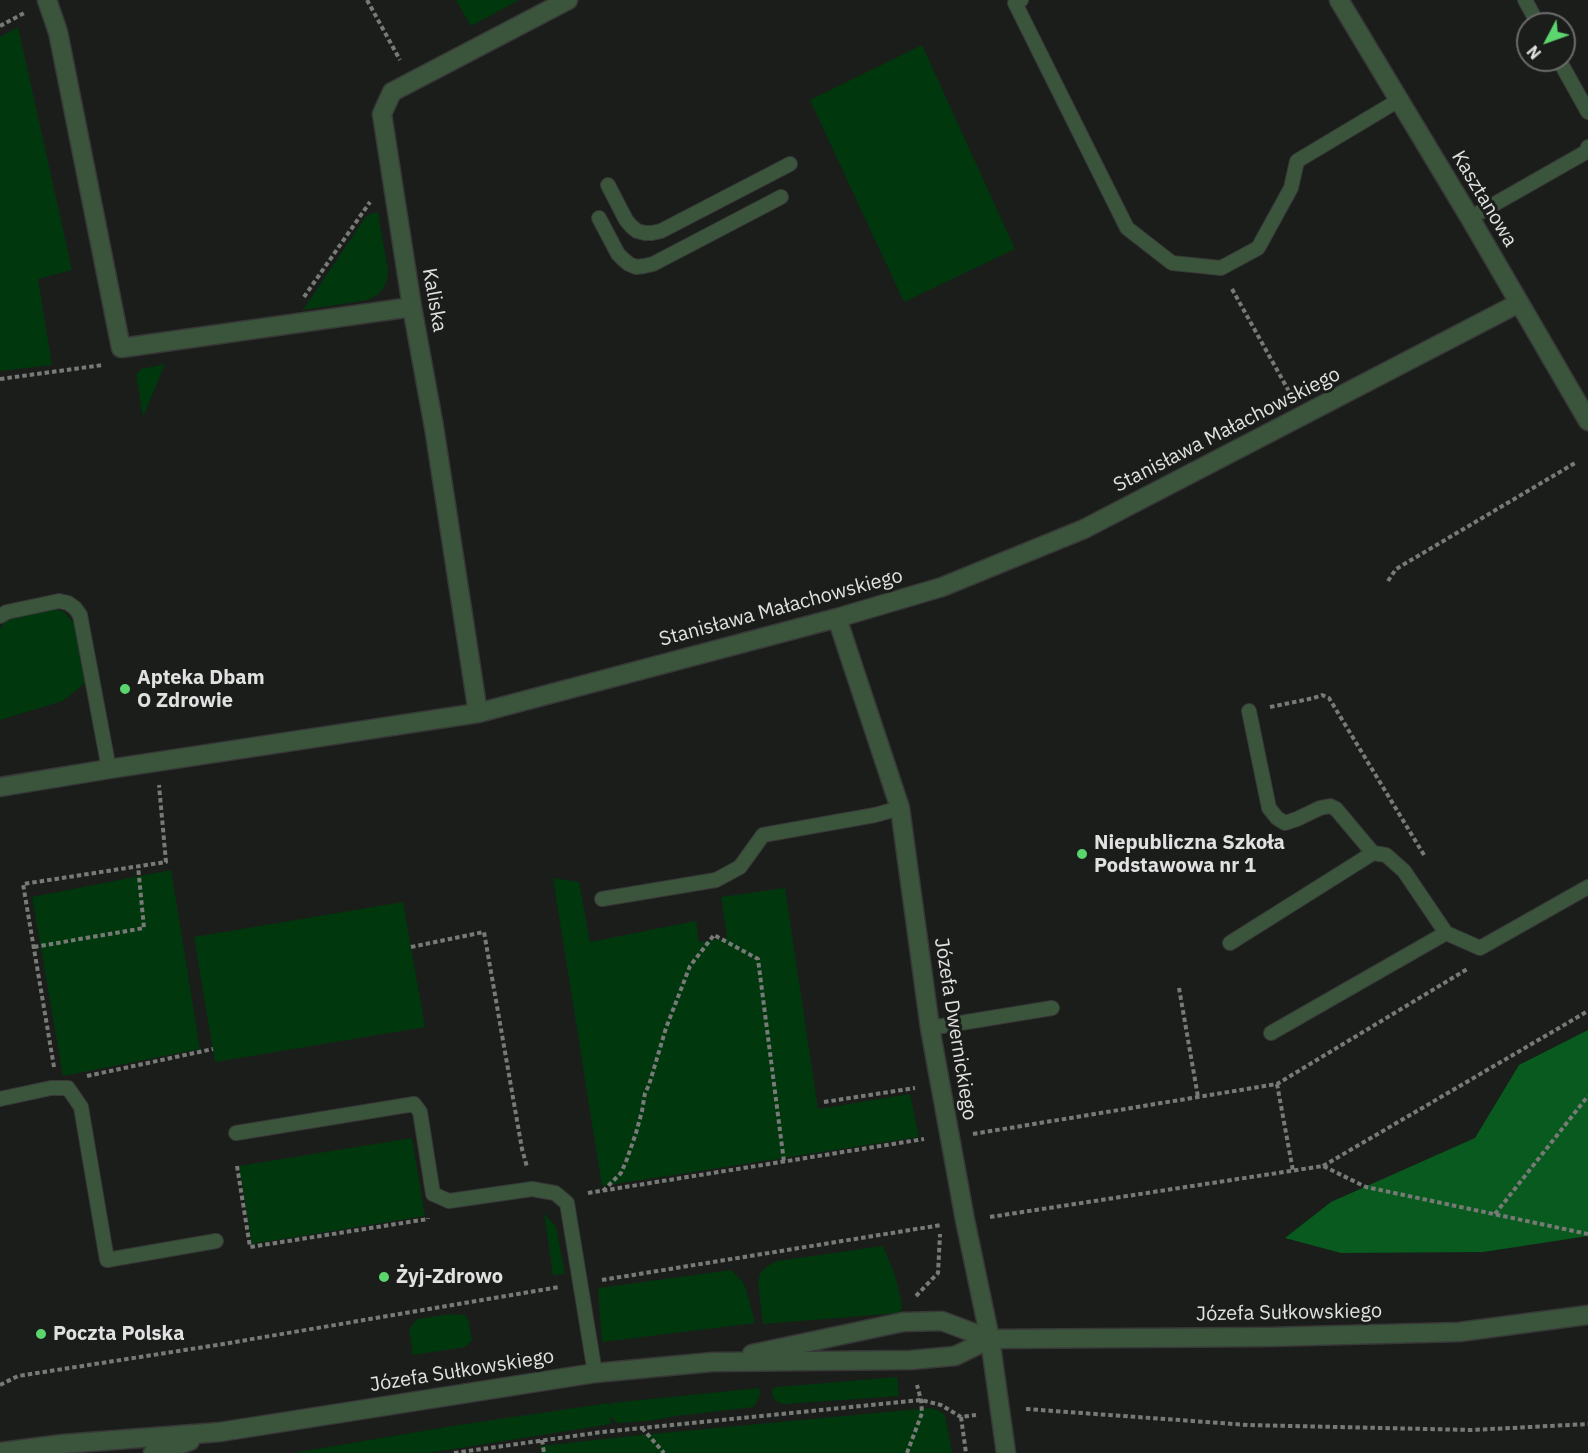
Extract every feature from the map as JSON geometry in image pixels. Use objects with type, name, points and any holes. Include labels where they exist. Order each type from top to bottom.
[{"type":"street","points":[[47,0],[58,32],[121,348],[412,307]]},
{"type":"street","name":"Kaliska","points":[[478,713],[434,427],[412,307],[382,114],[392,92],[568,0]]},
{"type":"street","name":"Kasztanowa","points":[[1339,0],[1588,421]]},
{"type":"street","name":"Stanisława Małachowskiego","points":[[0,787],[478,713],[837,618],[942,587],[1084,529],[1519,303]]},
{"type":"street","name":"Józefa Dwernickiego","points":[[837,618],[900,808],[930,1028],[964,1220],[990,1339],[1006,1453]]},
{"type":"street","name":"Józefa Sułkowskiego","points":[[712,1362],[903,1322],[942,1320],[990,1339],[1268,1337],[1459,1332],[1588,1315]]},
{"type":"street","name":"Józefa Sułkowskiego","points":[[0,1452],[63,1444],[220,1432],[595,1373],[712,1362],[911,1360],[955,1356],[990,1339]]},
{"type":"street","name":"Józefa Sułkowskiego","points":[[153,1453],[220,1432]]},
{"type":"lane","points":[[1021,0],[1015,3],[1127,228],[1172,263],[1221,268],[1258,248],[1291,188],[1297,160],[1399,100]]},
{"type":"lane","points":[[1565,72],[1588,112]]},
{"type":"lane","points":[[1470,218],[1586,152],[1588,147]]},
{"type":"lane","points":[[608,185],[626,220],[637,231],[645,234],[661,231],[789,164]]},
{"type":"lane","points":[[599,218],[618,254],[636,267],[652,264],[781,197]]},
{"type":"lane","points":[[0,616],[7,612],[59,602],[68,603],[80,615],[109,769]]},
{"type":"lane","points":[[1249,711],[1269,808],[1277,818],[1285,823],[1330,806],[1336,809],[1373,853]]},
{"type":"lane","points":[[602,899],[716,880],[740,867],[763,835],[900,808]]},
{"type":"lane","points":[[1230,943],[1373,853],[1386,855],[1404,871],[1446,933],[1480,948],[1588,887]]},
{"type":"lane","points":[[1271,1033],[1446,933]]},
{"type":"lane","points":[[930,1028],[1052,1008]]},
{"type":"lane","points":[[0,1099],[58,1085],[68,1088],[81,1107],[106,1260],[216,1241]]},
{"type":"lane","points":[[236,1133],[414,1104],[420,1112],[433,1194],[449,1201],[532,1188],[555,1193],[567,1203],[595,1373]]},
{"type":"path","points":[[367,0],[402,62]]},
{"type":"path","points":[[285,325],[371,201]]},
{"type":"path","points":[[1221,268],[1303,417]]},
{"type":"path","points":[[0,379],[104,365]]},
{"type":"path","points":[[1388,581],[1396,569],[1575,463]]},
{"type":"path","points":[[1249,711],[1322,695],[1329,699],[1425,857]]},
{"type":"path","points":[[158,775],[166,862],[23,884],[58,1085],[213,1049]]},
{"type":"path","points":[[34,947],[144,927],[138,866]]},
{"type":"path","points":[[411,947],[484,932],[522,1149],[532,1188]]},
{"type":"path","points":[[603,1191],[621,1173],[633,1142],[645,1094],[690,966],[714,935],[758,959],[784,1162]]},
{"type":"path","points":[[965,1136],[1278,1084],[1486,958],[1480,948]]},
{"type":"path","points":[[1179,988],[1198,1097]]},
{"type":"path","points":[[0,1385],[18,1376],[964,1220],[1323,1166],[1588,1011]]},
{"type":"path","points":[[1278,1084],[1293,1171]]},
{"type":"path","points":[[824,1102],[915,1088]]},
{"type":"path","points":[[1495,1214],[1588,1096]]},
{"type":"path","points":[[560,1197],[925,1139],[927,1150]]},
{"type":"path","points":[[237,1166],[250,1247],[428,1219],[433,1194]]},
{"type":"path","points":[[1323,1166],[1366,1187],[1588,1234]]},
{"type":"path","points":[[915,1297],[938,1273],[941,1225],[939,1214]]},
{"type":"path","points":[[907,1453],[922,1413],[921,1400]]},
{"type":"path","points":[[454,1453],[642,1428],[921,1400],[941,1405],[961,1417],[966,1453]]},
{"type":"path","points":[[1031,1409],[1248,1425],[1472,1430],[1588,1424]]},
{"type":"path","points":[[642,1428],[664,1453]]},
{"type":"path","points":[[542,1440],[544,1453]]},
{"type":"green space","points":[[456,0],[519,0],[471,26]]},
{"type":"green space","points":[[18,27],[72,270],[38,279],[52,365],[0,371],[0,37]]},
{"type":"green space","points":[[922,45],[1015,249],[904,302],[810,100]]},
{"type":"green space","points":[[378,212],[388,271],[383,289],[368,300],[303,310],[367,215]]},
{"type":"green space","points":[[165,364],[143,417],[136,375],[141,369]]},
{"type":"green space","points":[[56,609],[64,612],[77,627],[85,683],[63,701],[0,720],[0,629],[5,621],[14,617]]},
{"type":"green space","points":[[171,870],[200,1049],[63,1076],[32,897]]},
{"type":"green space","points":[[553,878],[579,882],[590,942],[696,921],[699,942],[727,938],[721,897],[785,888],[818,1109],[910,1094],[919,1137],[602,1186]]},
{"type":"green space","points":[[403,902],[425,1027],[215,1062],[194,937]]},
{"type":"green space","points":[[1588,1030],[1588,1236],[1483,1252],[1341,1253],[1285,1238],[1331,1202],[1475,1138],[1519,1065]]},
{"type":"green space","points":[[412,1138],[425,1216],[252,1244],[239,1166]]},
{"type":"green space","points":[[544,1213],[556,1227],[565,1274],[553,1275]]},
{"type":"green space","points":[[883,1246],[895,1275],[901,1300],[902,1308],[899,1313],[763,1324],[758,1283],[760,1273],[766,1267],[777,1261]]},
{"type":"green space","points":[[731,1270],[743,1282],[755,1323],[602,1342],[598,1288]]},
{"type":"green space","points":[[451,1314],[464,1315],[468,1319],[472,1340],[465,1347],[413,1355],[409,1329],[417,1319]]},
{"type":"green space","points":[[897,1377],[899,1396],[785,1404],[779,1403],[772,1394],[772,1389],[777,1387]]},
{"type":"green space","points":[[759,1388],[760,1396],[754,1407],[617,1423],[610,1416],[611,1424],[428,1453],[293,1453],[452,1426],[609,1403],[609,1407],[611,1403]]},
{"type":"green space","points":[[929,1408],[945,1415],[952,1453],[541,1453],[540,1446],[641,1435]]},
{"type":"place","name":"Apteka Dbam O Zdrowie","points":[[125,689]]},
{"type":"place","name":"Niepubliczna Szkoła Podstawowa nr 1","points":[[1082,854]]},
{"type":"place","name":"Żyj-Zdrowo","points":[[384,1277]]},
{"type":"place","name":"Poczta Polska","points":[[41,1334]]}]
